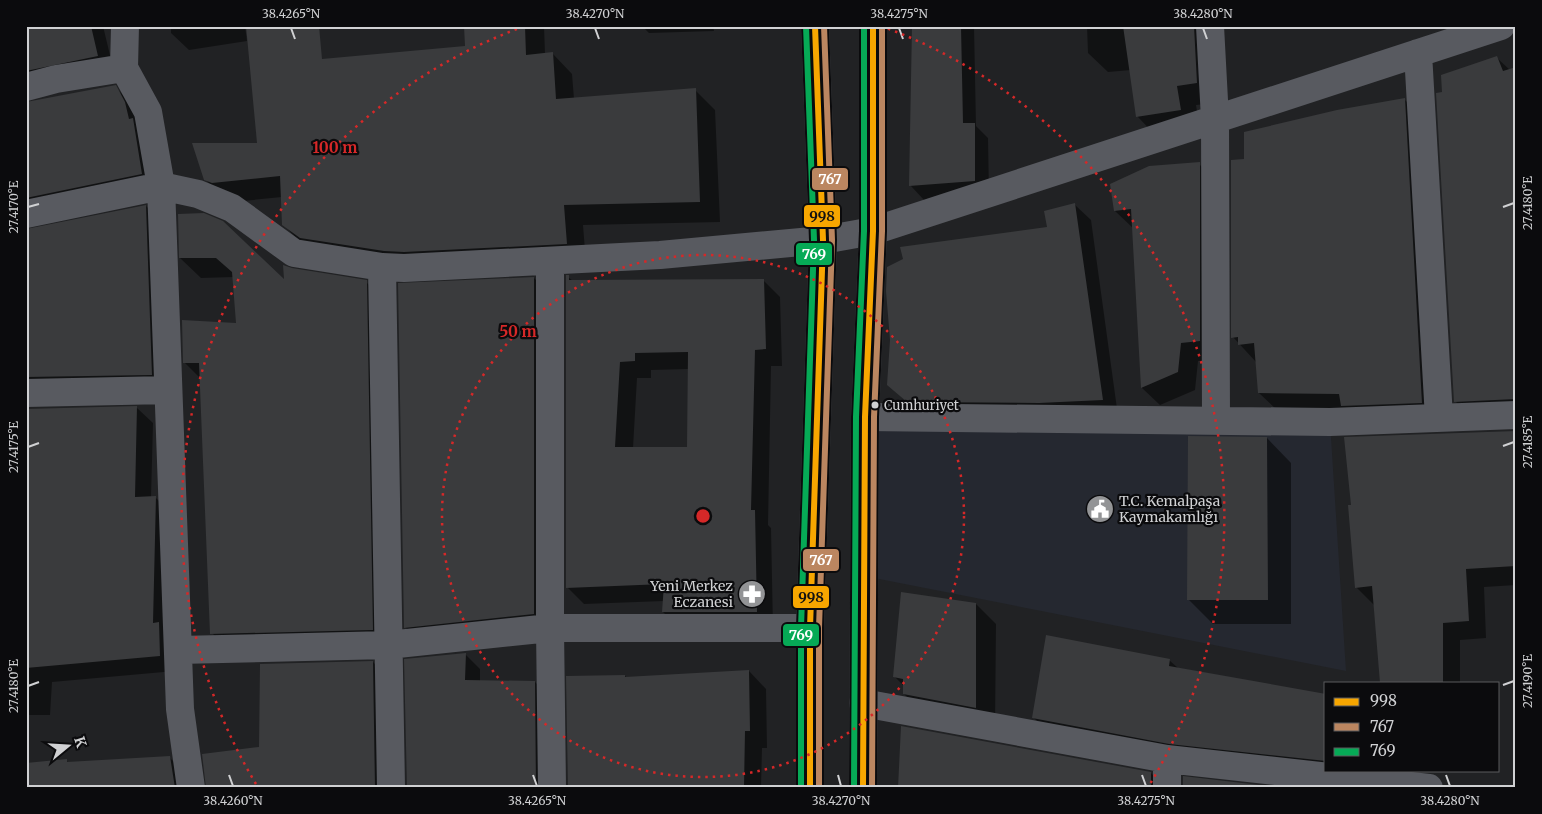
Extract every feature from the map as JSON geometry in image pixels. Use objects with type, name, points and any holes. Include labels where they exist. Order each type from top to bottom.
[{"type":"main road","points":[[810,788],[810,628],[823,240],[815,26]]},
{"type":"main road","points":[[863,788],[865,417],[873,231],[873,26]]},
{"type":"street","points":[[125,26],[124,68],[148,112],[161,186],[180,709],[191,788]]},
{"type":"street","points":[[1210,26],[1215,119],[1216,419]]},
{"type":"street","points":[[26,214],[161,186],[198,194],[232,208],[294,253],[382,267],[404,268],[660,255],[823,240],[873,231],[1501,26]]},
{"type":"street","points":[[1418,53],[1439,418]]},
{"type":"street","points":[[26,87],[56,79],[124,68]]},
{"type":"street","points":[[550,261],[552,788]]},
{"type":"street","points":[[382,267],[391,788]]},
{"type":"street","points":[[26,393],[168,390]]},
{"type":"street","points":[[865,417],[1216,419],[1330,422],[1516,415]]},
{"type":"street","points":[[178,650],[388,645],[550,628],[810,628]]},
{"type":"street","points":[[862,703],[1167,760],[1429,788]]},
{"type":"street","points":[[1167,760],[1167,788]]},
{"type":"shaded area","name":"T.C. Kemalpaşa Kaymakamlığı","points":[[865,417],[1330,422],[1346,671],[864,576]]},
{"type":"building","points":[[26,26],[91,26],[98,56],[26,71]]},
{"type":"building","points":[[246,26],[319,26],[322,59],[465,46],[464,26],[525,26],[526,55],[553,52],[556,99],[696,88],[700,202],[564,205],[567,244],[404,252],[384,251],[300,238],[282,225],[280,176],[212,183],[204,180],[192,143],[257,143]]},
{"type":"building","points":[[912,26],[961,26],[963,123],[975,123],[975,181],[909,186]]},
{"type":"building","points":[[1123,26],[1194,26],[1197,83],[1177,86],[1181,110],[1136,117]]},
{"type":"building","points":[[1497,56],[1503,71],[1516,67],[1516,399],[1454,402],[1436,93],[1442,92],[1441,75]]},
{"type":"building","points":[[116,85],[125,102],[129,119],[133,118],[142,174],[26,198],[26,102]]},
{"type":"building","points":[[1405,98],[1422,403],[1341,406],[1339,394],[1258,393],[1254,343],[1238,345],[1238,337],[1231,338],[1231,160],[1244,159],[1244,132],[1337,110]]},
{"type":"building","points":[[1200,162],[1200,341],[1181,343],[1178,372],[1141,388],[1131,209],[1114,211],[1110,184],[1149,166]]},
{"type":"building","points":[[1075,203],[1103,400],[1039,403],[907,402],[887,385],[890,340],[886,291],[887,267],[903,259],[900,247],[1047,227],[1044,211]]},
{"type":"building","points":[[146,205],[152,375],[26,377],[26,229]]},
{"type":"building","points":[[204,213],[223,221],[284,279],[283,265],[367,280],[373,630],[210,634],[199,363],[183,363],[182,320],[236,323],[232,272],[216,258],[179,258],[178,214]]},
{"type":"building","points":[[566,275],[569,275],[569,280],[764,279],[766,349],[755,350],[751,510],[755,510],[757,612],[662,612],[664,584],[566,588]],"holes":[[[688,352],[687,447],[615,447],[620,362],[635,361],[635,353]]]},
{"type":"building","points":[[534,277],[534,614],[404,628],[398,283]]},
{"type":"building","points":[[137,406],[135,497],[156,496],[153,623],[159,622],[160,656],[26,668],[26,409]]},
{"type":"building","points":[[1516,431],[1516,566],[1466,569],[1469,621],[1443,623],[1443,682],[1380,682],[1372,586],[1355,588],[1348,505],[1351,505],[1344,437]]},
{"type":"building","name":"T.C. Kemalpaşa Kaymakamlığı","points":[[1188,436],[1267,437],[1268,600],[1187,600]]},
{"type":"building","points":[[901,592],[976,603],[976,708],[903,694],[903,679],[893,677]]},
{"type":"building","points":[[1046,635],[1170,659],[1169,666],[1324,694],[1324,761],[1169,744],[1032,718]]},
{"type":"building","points":[[466,653],[465,680],[535,681],[536,788],[407,788],[404,659]]},
{"type":"building","points":[[373,661],[375,788],[206,788],[202,754],[259,747],[260,664]]},
{"type":"building","points":[[749,670],[750,731],[745,731],[744,788],[568,788],[566,676],[625,675],[625,677]]},
{"type":"building","points":[[901,726],[1151,772],[1151,788],[898,788]]},
{"type":"building","points":[[170,756],[175,788],[26,788],[26,763],[67,759],[67,762]]},
{"type":"building","points":[[1183,776],[1285,788],[1183,788]]},
{"type":"transit line","name":"769","points":[[801,788],[801,628],[814,240],[806,26]]},
{"type":"transit line","name":"998","points":[[810,788],[810,628],[823,240],[815,26]]},
{"type":"transit line","name":"767","points":[[819,788],[819,628],[832,240],[824,26]]},
{"type":"transit line","name":"769","points":[[854,788],[856,417],[864,231],[864,26]]},
{"type":"transit line","name":"998","points":[[863,788],[865,417],[873,231],[873,26]]},
{"type":"transit line","name":"767","points":[[872,788],[874,417],[882,231],[882,26]]},
{"type":"place","name":"Cumhuriyet","points":[[875,405]]},
{"type":"place","name":"T.C. Kemalpaşa Kaymakamlığı","points":[[1100,509]]},
{"type":"place","name":"Yeni Merkez Eczanesi","points":[[752,594]]}]
